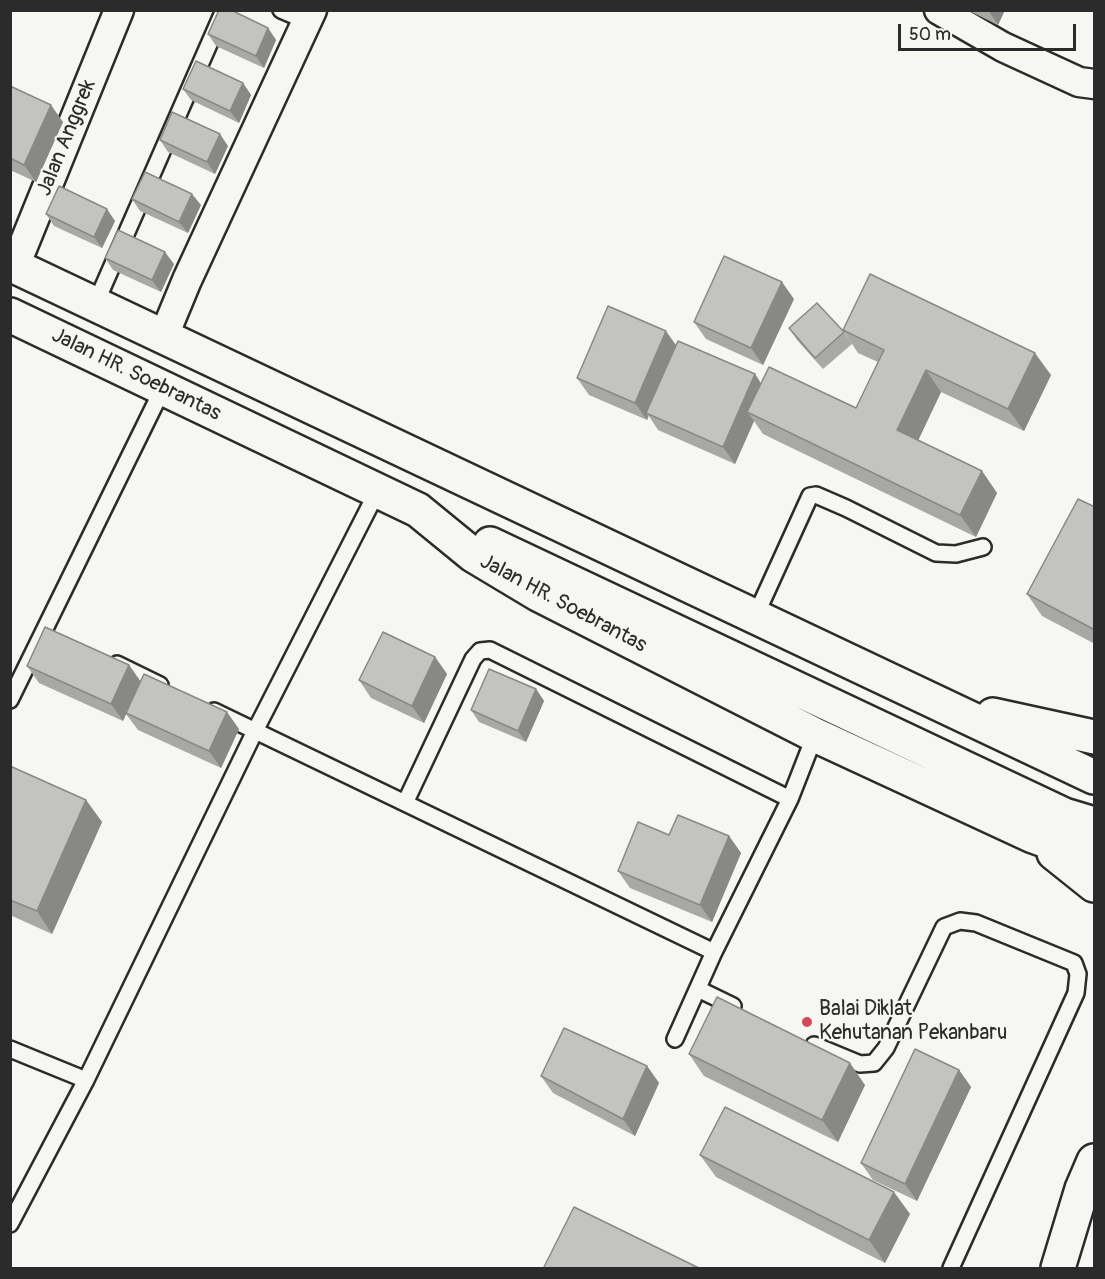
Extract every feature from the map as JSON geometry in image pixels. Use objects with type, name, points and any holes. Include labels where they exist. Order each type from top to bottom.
[{"type":"main road","points":[[13,265],[163,338],[1095,777]]},
{"type":"main road","name":"Jalan HR. Soebrantas","points":[[11,316],[418,510],[473,555],[538,594],[815,735],[1033,836],[1095,858]]},
{"type":"main road","points":[[418,510],[1064,815],[1095,824]]},
{"type":"main road","points":[[939,704],[1095,737]]},
{"type":"main road","points":[[1033,836],[1095,885]]},
{"type":"main road","points":[[1058,1269],[1082,1189],[1095,1161]]},
{"type":"main road","points":[[1074,1269],[1095,1226]]},
{"type":"street","name":"Jalan Anggrek","points":[[13,265],[119,10]]},
{"type":"street","points":[[939,10],[1014,52],[1079,82],[1095,84]]},
{"type":"street","points":[[163,338],[187,280],[309,16]]},
{"type":"lane","points":[[95,305],[224,10]]},
{"type":"lane","points":[[281,10],[309,16]]},
{"type":"lane","points":[[10,700],[52,632],[164,388]]},
{"type":"lane","points":[[10,1224],[86,1080],[255,731],[378,490]]},
{"type":"lane","points":[[755,617],[810,496],[816,495],[838,504],[936,553],[956,554],[982,547]]},
{"type":"lane","points":[[406,801],[473,659],[480,651],[490,650],[790,799]]},
{"type":"lane","points":[[99,655],[172,690]]},
{"type":"lane","points":[[203,705],[406,801],[714,952]]},
{"type":"lane","points":[[675,1039],[714,952],[790,799],[815,735]]},
{"type":"lane","points":[[800,1039],[841,1059],[860,1064],[874,1063],[886,1048],[944,927],[960,921],[976,923],[1074,963],[1078,974],[1076,993],[951,1269]]},
{"type":"lane","points":[[698,989],[749,1014]]},
{"type":"lane","points":[[10,1049],[86,1080]]},
{"type":"building","points":[[219,10],[231,10],[268,28],[256,56],[208,34]]},
{"type":"building","points":[[196,61],[243,83],[230,111],[183,89]]},
{"type":"building","points":[[10,86],[51,105],[24,165],[10,158]]},
{"type":"building","points":[[172,112],[220,134],[207,162],[160,140]]},
{"type":"building","points":[[145,172],[192,194],[179,222],[132,199]]},
{"type":"building","points":[[59,186],[107,209],[94,237],[46,214]]},
{"type":"building","points":[[118,230],[165,252],[152,280],[105,258]]},
{"type":"building","points":[[724,256],[782,282],[751,348],[694,322]]},
{"type":"building","points":[[870,274],[1035,353],[1008,409],[926,370],[897,430],[982,471],[960,515],[747,412],[769,367],[856,408],[884,350],[843,330]]},
{"type":"building","points":[[817,303],[844,332],[815,358],[789,328]]},
{"type":"building","points":[[608,306],[666,331],[635,403],[577,378]]},
{"type":"building","points":[[678,341],[755,374],[723,447],[646,413]]},
{"type":"building","points":[[1078,499],[1095,507],[1095,630],[1027,594]]},
{"type":"building","points":[[45,627],[129,665],[111,704],[27,666]]},
{"type":"building","points":[[383,632],[435,657],[412,706],[359,680]]},
{"type":"building","points":[[489,669],[536,689],[518,731],[471,710]]},
{"type":"building","points":[[144,674],[227,712],[209,751],[126,713]]},
{"type":"building","points":[[10,766],[86,800],[37,911],[10,900]]},
{"type":"building","points":[[678,815],[729,836],[700,905],[618,871],[638,822],[669,835]]},
{"type":"building","points":[[717,997],[850,1063],[822,1120],[689,1054]]},
{"type":"building","points":[[564,1028],[647,1066],[623,1119],[541,1076]]},
{"type":"building","points":[[915,1049],[959,1070],[905,1184],[861,1163]]},
{"type":"building","points":[[725,1107],[894,1192],[869,1240],[700,1155]]},
{"type":"building","points":[[574,1207],[701,1269],[543,1269]]},
{"type":"place","name":"Balai Diklat Kehutanan Pekanbaru","points":[[807,1022]]}]
